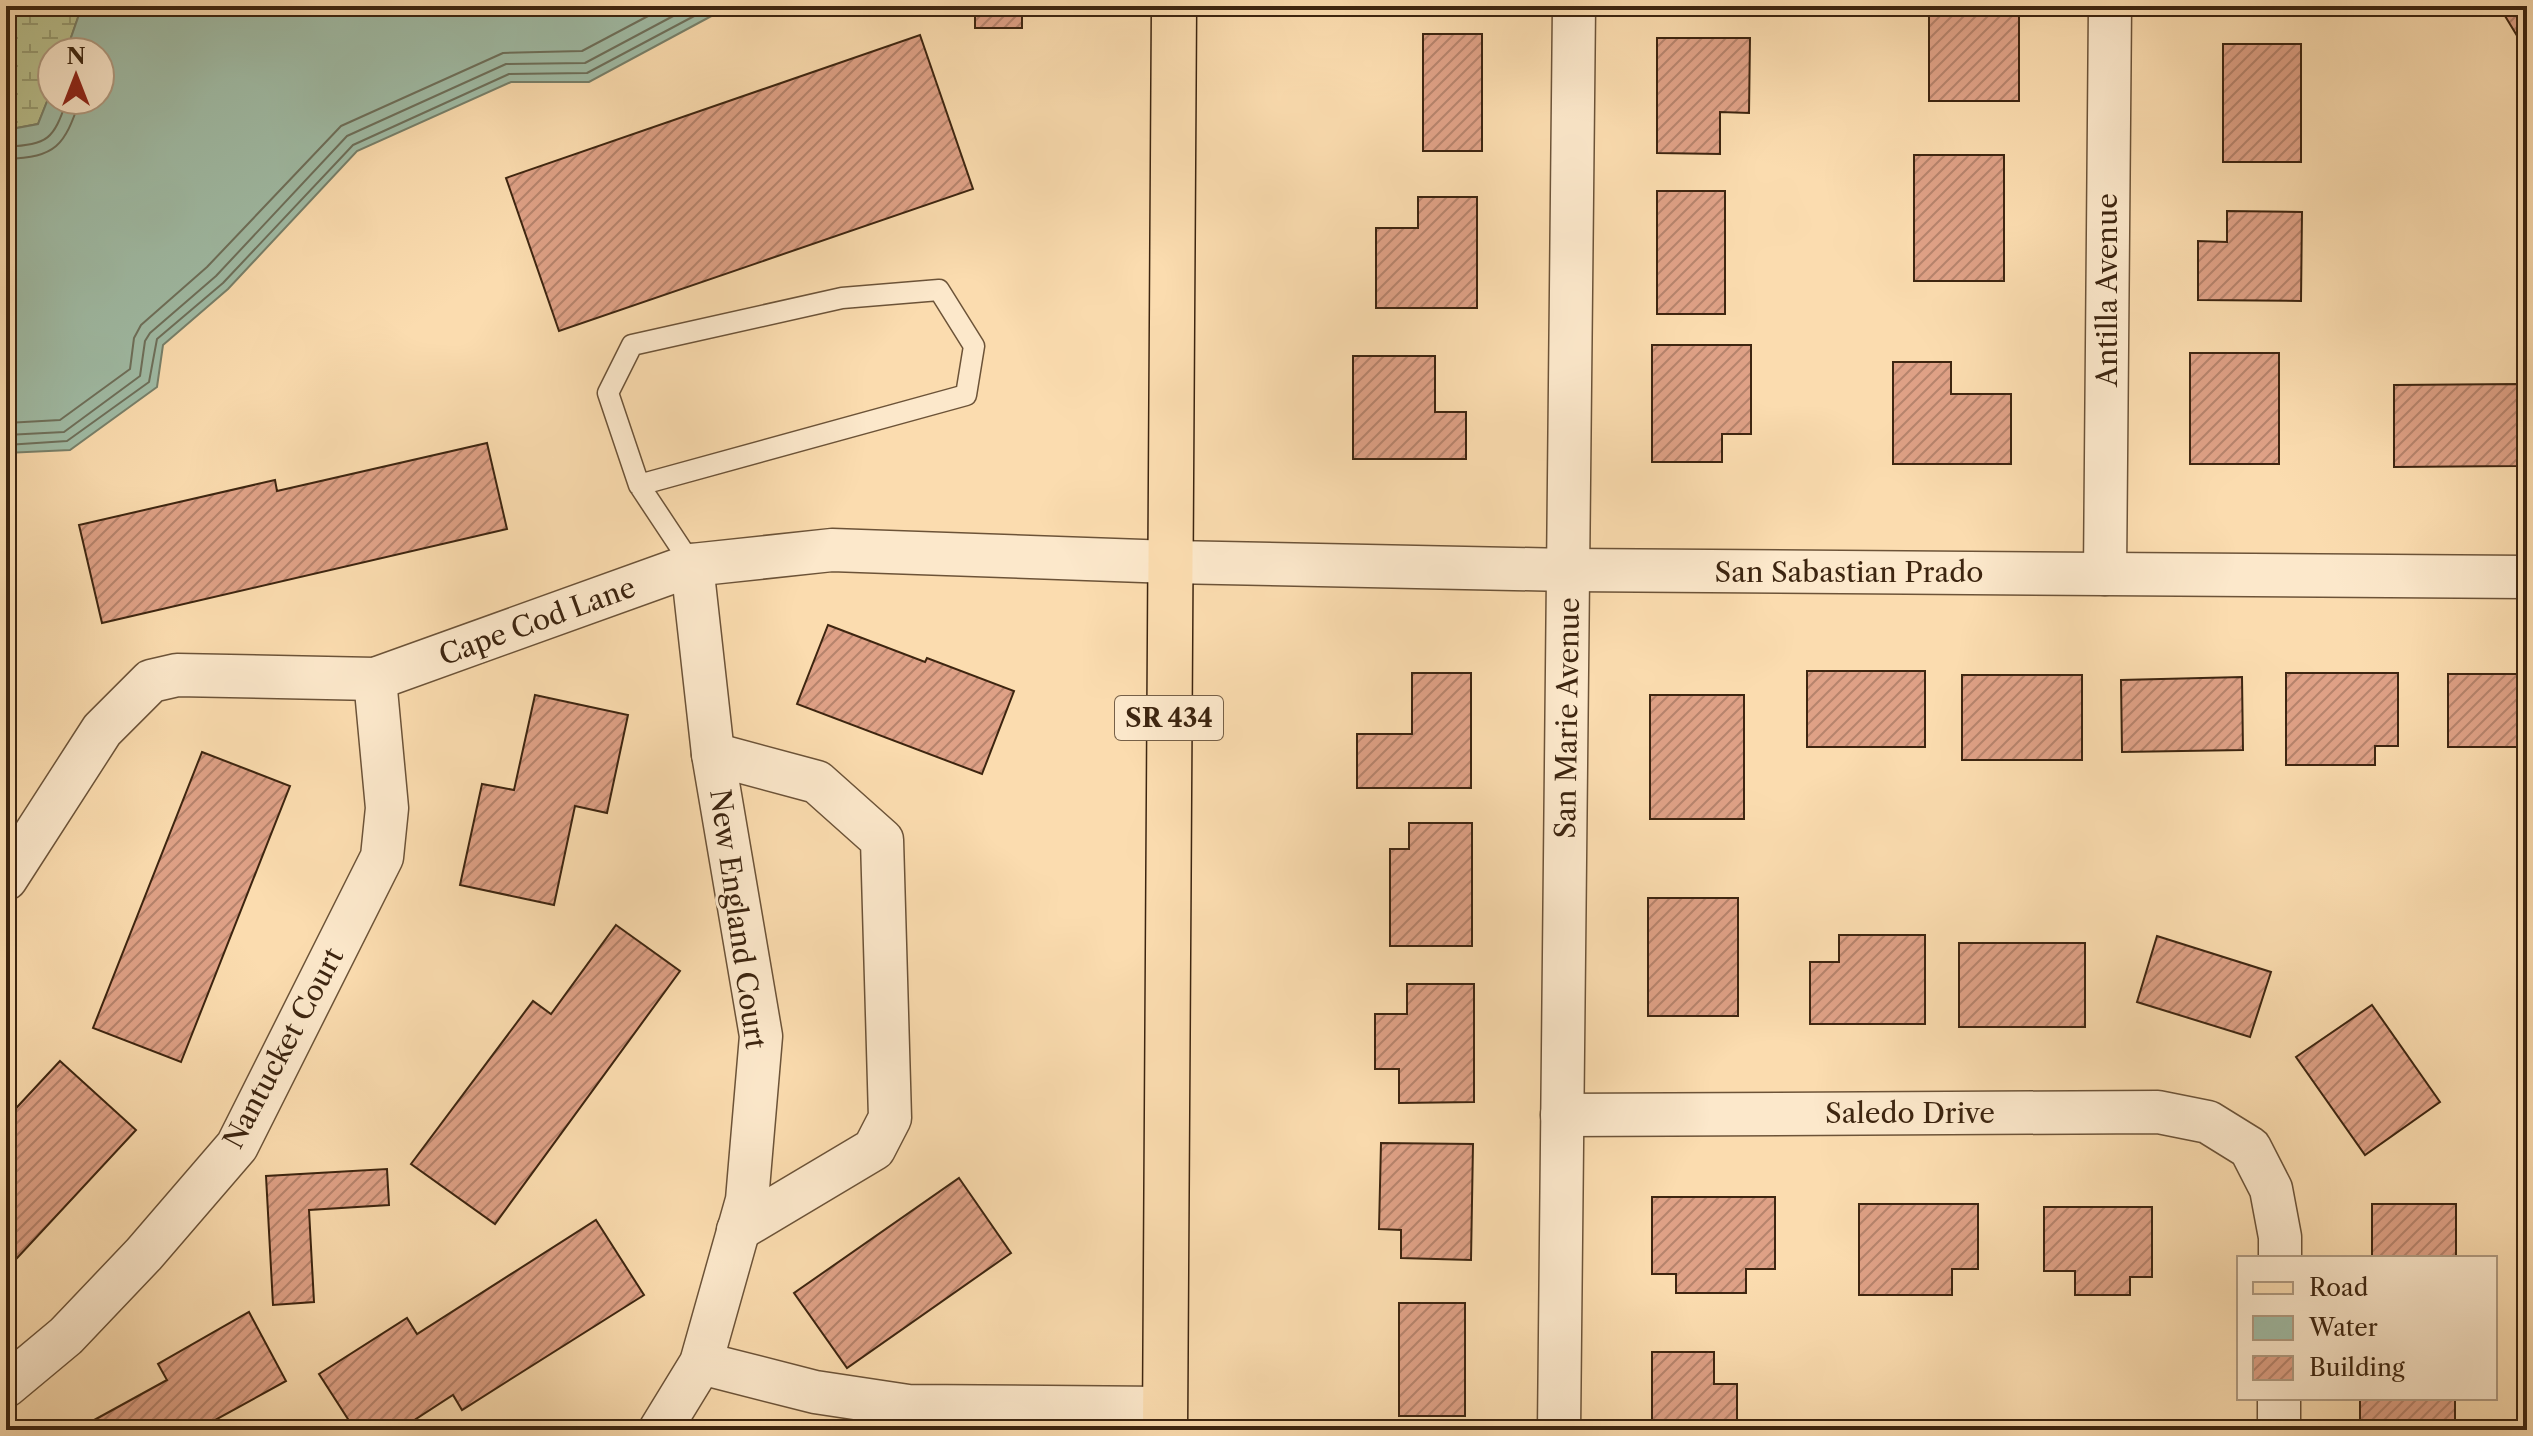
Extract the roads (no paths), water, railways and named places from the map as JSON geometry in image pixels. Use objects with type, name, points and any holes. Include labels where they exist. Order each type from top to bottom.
[{"type":"main road","name":"SR 434","points":[[1165,1419],[1174,6]]},
{"type":"street","name":"San Marie Avenue","points":[[1559,1430],[1574,6]]},
{"type":"street","name":"Antilla Avenue","points":[[2105,574],[2110,6]]},
{"type":"street","name":"Cape Cod Lane","points":[[6,879],[102,730],[151,681],[177,675],[375,679],[692,565],[832,550],[1171,562]]},
{"type":"street","name":"San Sabastian Prado","points":[[1171,562],[1568,570],[2527,577]]},
{"type":"street","name":"New England Court","points":[[660,1430],[701,1363],[747,1200],[761,1036],[713,754],[692,565]]},
{"type":"street","name":"Nantucket Court","points":[[6,1386],[66,1336],[144,1254],[237,1146],[382,857],[387,808],[375,679]]},
{"type":"street","points":[[713,754],[817,782],[882,840],[890,1118],[874,1149],[738,1230]]},
{"type":"street","name":"Saledo Drive","points":[[1562,1115],[2158,1112],[2208,1122],[2250,1148],[2271,1189],[2280,1237],[2280,1256]]},
{"type":"street","points":[[701,1363],[815,1392],[908,1406],[1165,1419]]},
{"type":"street","points":[[2279,1400],[2279,1430]]},
{"type":"lane","points":[[639,485],[966,395],[974,346],[939,290],[842,298],[632,345],[608,393],[639,485],[692,565]]},
{"type":"water","points":[[82,6],[730,6],[589,82],[511,82],[357,151],[228,289],[163,345],[157,387],[70,450],[6,453],[6,130],[38,124],[41,116],[116,116],[116,36],[72,36]]}]
